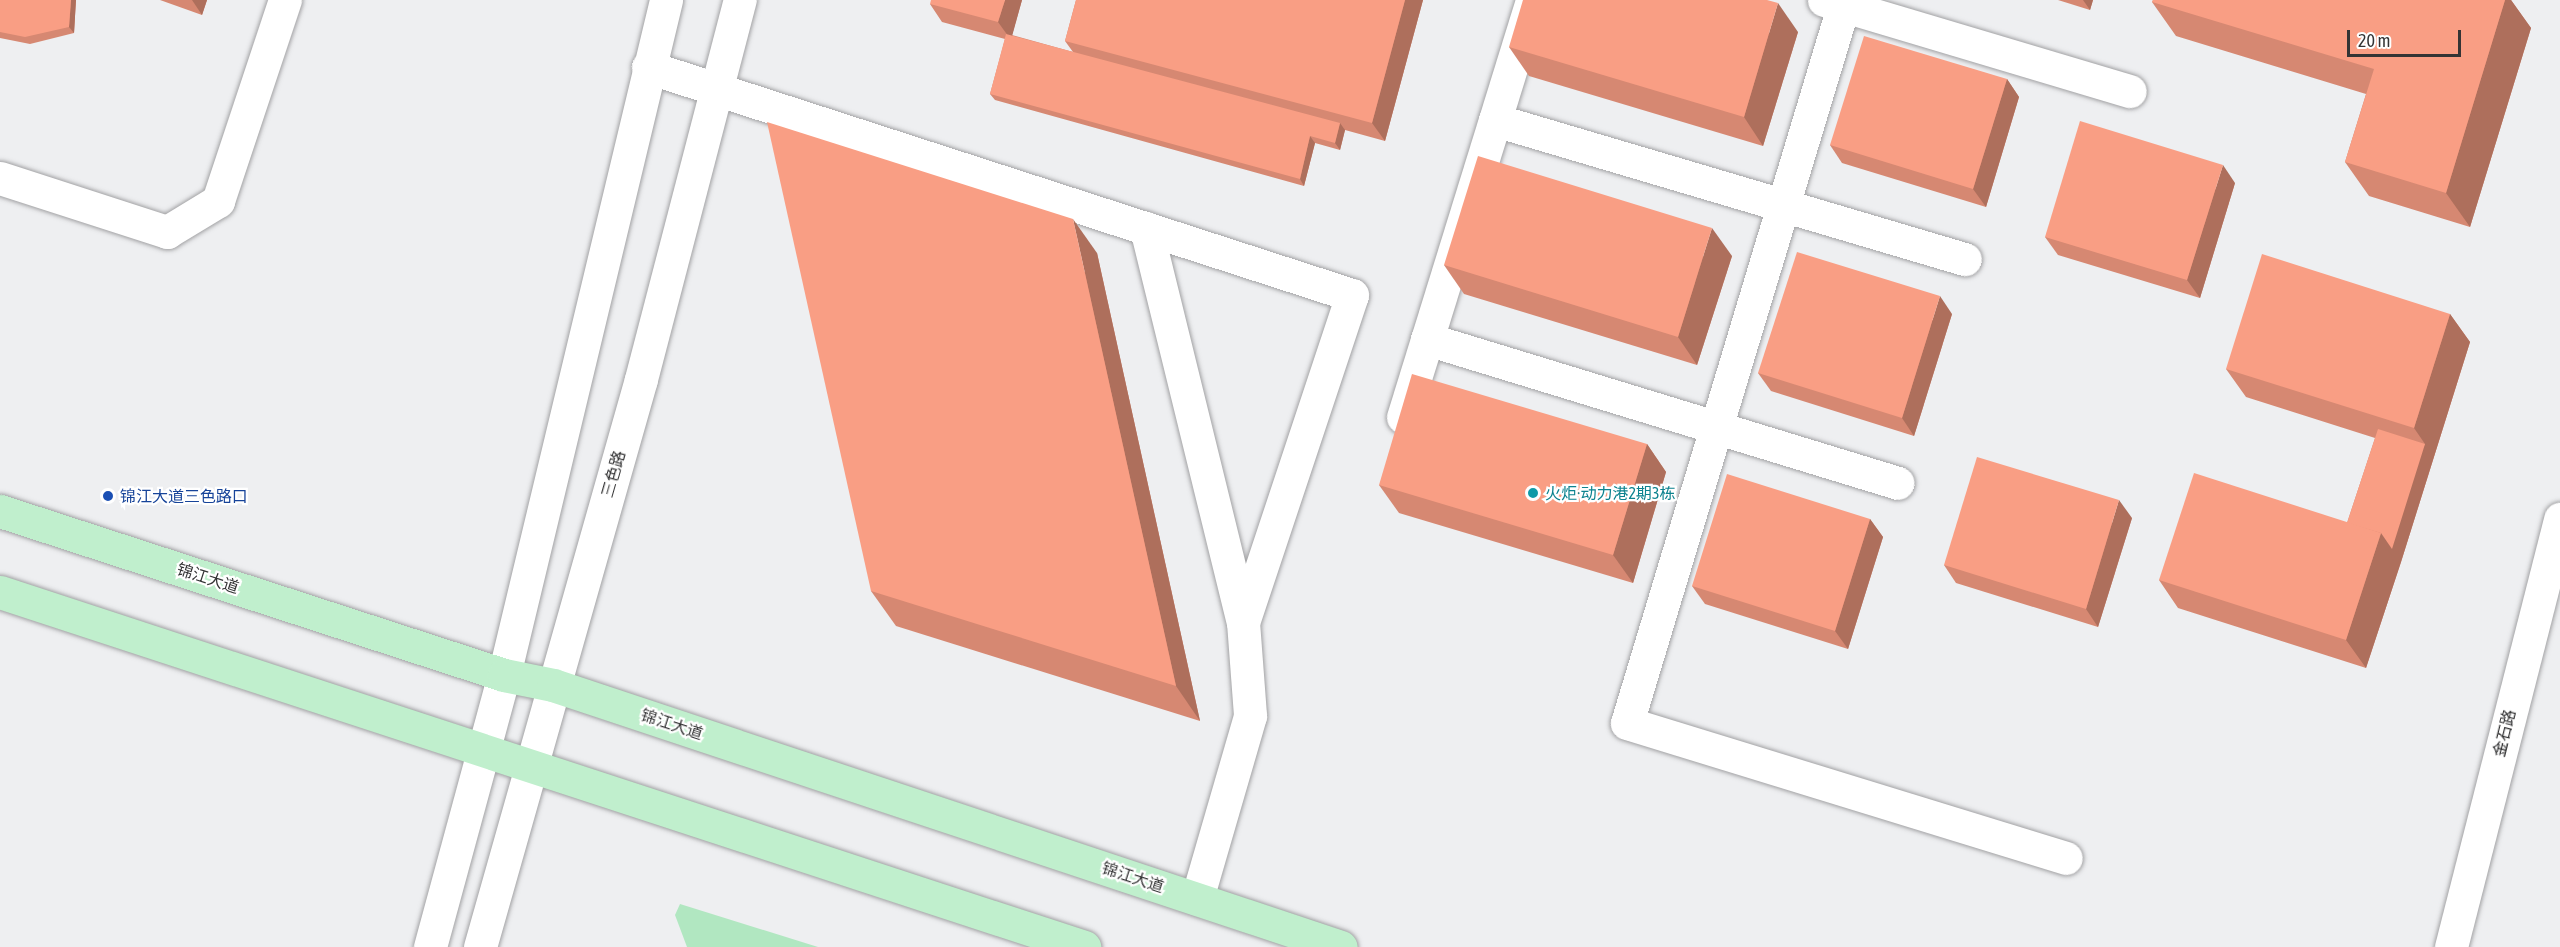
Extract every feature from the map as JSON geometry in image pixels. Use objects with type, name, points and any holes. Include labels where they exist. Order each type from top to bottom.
[{"type":"main road","name":"锦江大道","points":[[0,511],[504,675],[553,685],[1341,947]]},
{"type":"main road","points":[[0,592],[484,747],[530,765],[1084,947]]},
{"type":"street","points":[[0,178],[167,232],[218,201],[285,0]]},
{"type":"street","points":[[430,947],[504,675],[648,67],[666,0]]},
{"type":"street","name":"三色路","points":[[480,947],[740,0]]},
{"type":"street","points":[[1394,449],[1532,0]]},
{"type":"street","points":[[2066,858],[1627,723],[1784,204],[1837,2],[2130,91]]},
{"type":"street","points":[[648,67],[1352,295],[1243,622]]},
{"type":"street","points":[[1495,120],[1965,259]]},
{"type":"street","points":[[1146,228],[1243,622],[1250,716],[1197,898]]},
{"type":"street","points":[[1427,339],[1897,483]]},
{"type":"street","name":"金石路","points":[[2451,947],[2560,519]]},
{"type":"green space","points":[[680,904],[818,947],[687,947],[675,915]]},
{"type":"building","points":[[0,0],[71,0],[69,27],[25,37],[0,32]]},
{"type":"building","points":[[931,0],[1005,0],[998,22],[930,4]]},
{"type":"building","points":[[1076,0],[1405,0],[1372,123],[1065,41]]},
{"type":"building","points":[[1523,0],[1767,0],[1778,3],[1744,117],[1509,47]]},
{"type":"building","points":[[2153,0],[2505,0],[2446,193],[2345,162],[2374,69],[2152,2]]},
{"type":"building","points":[[1006,34],[1340,123],[1335,143],[1310,136],[1300,179],[990,94]]},
{"type":"building","points":[[1864,36],[2007,79],[1973,189],[1830,145]]},
{"type":"building","points":[[2080,121],[2223,165],[2187,280],[2045,237]]},
{"type":"building","points":[[767,122],[1073,219],[1176,686],[871,591]]},
{"type":"building","points":[[1478,156],[1712,228],[1678,337],[1444,265]]},
{"type":"building","points":[[1797,252],[1940,296],[1902,418],[1758,373]]},
{"type":"building","points":[[2262,254],[2450,314],[2414,428],[2226,369]]},
{"type":"building","name":"火炬·动力港2期3栋","points":[[1412,374],[1647,444],[1613,555],[1379,485]]},
{"type":"building","points":[[2378,429],[2425,444],[2392,549],[2381,533],[2347,523]]},
{"type":"building","points":[[1977,457],[2119,500],[2086,609],[1944,565]]},
{"type":"building","points":[[2194,473],[2381,533],[2346,640],[2159,580]]},
{"type":"building","points":[[1727,474],[1870,519],[1835,631],[1692,586]]},
{"type":"place","name":"火炬·动力港2期3栋","points":[[1533,493]]},
{"type":"place","name":"锦江大道三色路口","points":[[108,496]]}]
